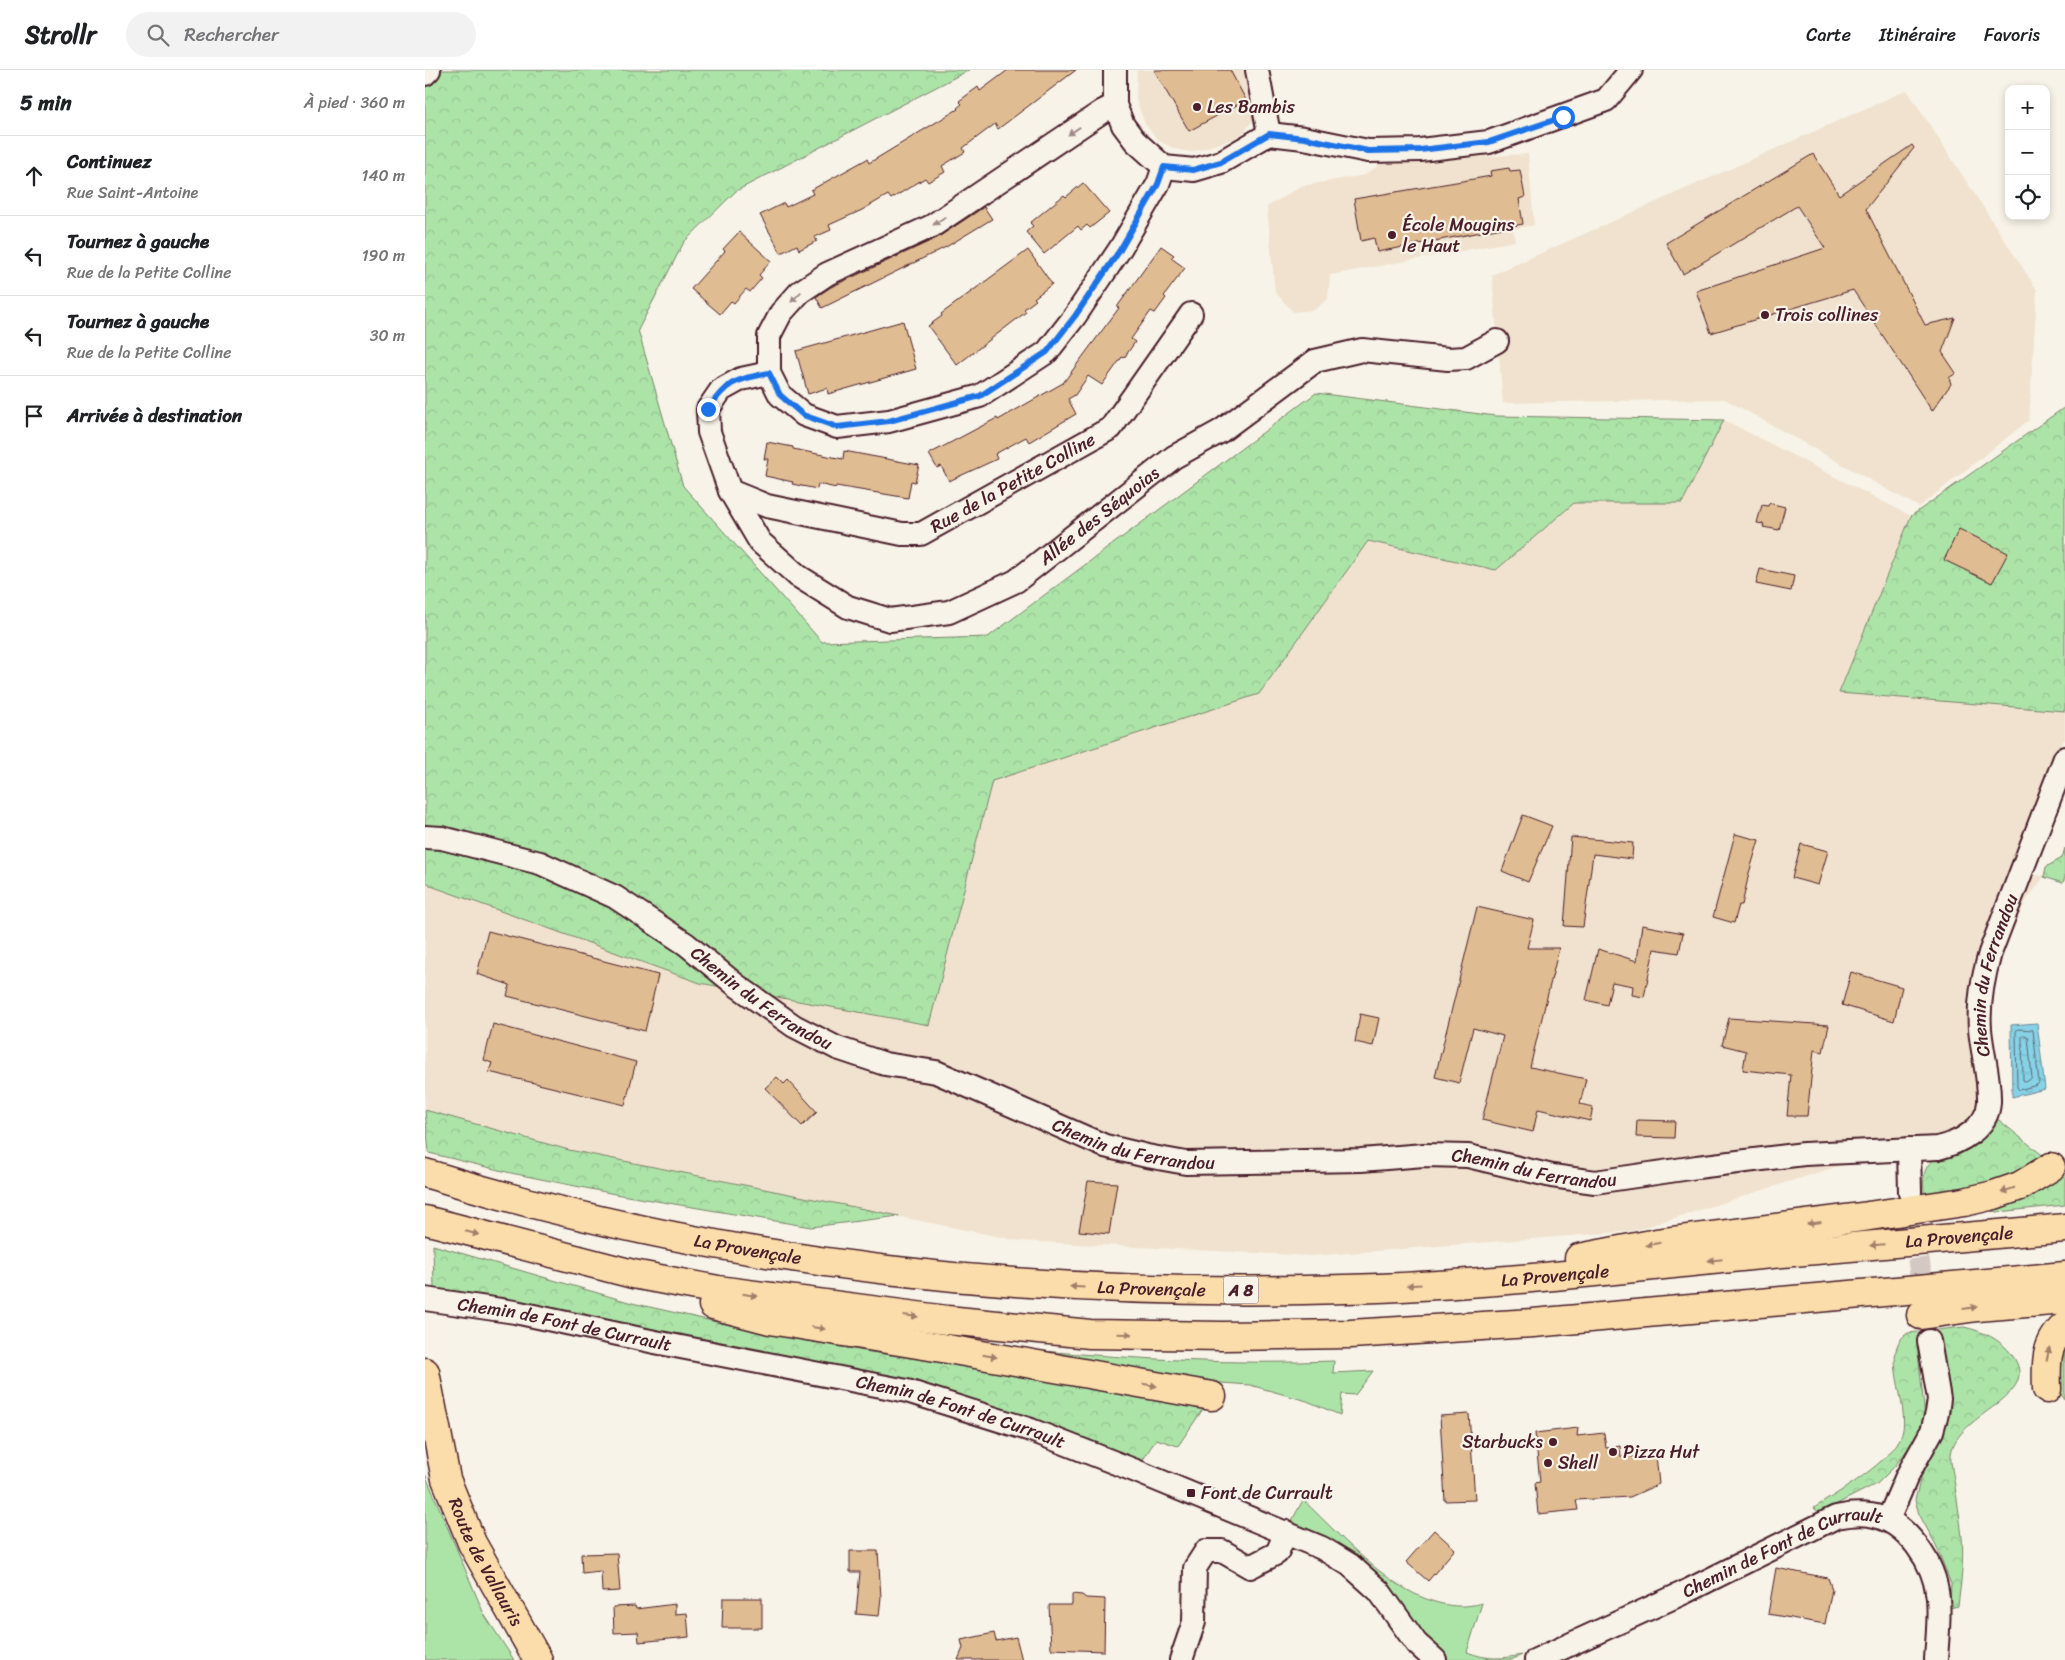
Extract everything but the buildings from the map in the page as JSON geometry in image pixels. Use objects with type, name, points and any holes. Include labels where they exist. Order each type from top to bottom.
[{"type":"main road","points":[[1450,1283],[1657,1243],[1964,1202],[1994,1195],[2020,1186],[2051,1167]]},
{"type":"main road","name":"La Provençale","points":[[425,1173],[566,1212],[655,1233],[857,1266],[1022,1284],[1197,1290],[1346,1289],[1450,1283],[1605,1271],[2065,1228]]},
{"type":"main road","points":[[425,1220],[633,1274],[770,1298],[947,1320],[1089,1334],[1223,1336],[1349,1334],[1533,1323],[2065,1276]]},
{"type":"main road","points":[[633,1274],[711,1304],[770,1320],[942,1348],[1212,1396]]},
{"type":"main road","points":[[1921,1314],[1977,1307],[2065,1300]]},
{"type":"main road","points":[[2047,1389],[2047,1353],[2057,1334],[2065,1326]]},
{"type":"main road","name":"Route de Vallauris","points":[[425,1372],[446,1479],[472,1542],[538,1660]]},
{"type":"street","points":[[425,74],[429,70]]},
{"type":"street","points":[[1115,70],[1115,105],[1123,125],[1135,141],[1164,167],[1193,170],[1221,162],[1269,134],[1305,138],[1368,151],[1420,150],[1489,142],[1606,100],[1631,70]]},
{"type":"street","points":[[1257,70],[1269,134]]},
{"type":"street","points":[[1115,105],[1103,111],[931,226],[827,274],[799,292],[781,313],[769,336],[769,373],[780,395],[803,415],[837,427],[889,421],[980,396],[1047,352],[1075,316],[1120,250],[1158,184],[1164,167]]},
{"type":"street","name":"Rue de la Petite Colline","points":[[730,491],[767,506],[902,534],[921,534],[1111,428],[1191,314]]},
{"type":"street","name":"Allée des Séquoias","points":[[730,491],[760,542],[798,576],[848,607],[890,620],[949,612],[1016,580],[1174,458],[1221,431],[1315,361],[1363,350],[1448,359],[1466,358],[1497,341]]},
{"type":"street","points":[[730,491],[709,432],[708,409],[721,390],[741,379],[769,373]]},
{"type":"street","name":"Chemin du Ferrandou","points":[[425,837],[441,838],[540,863],[615,896],[686,944],[736,985],[794,1026],[837,1048],[885,1064],[936,1072],[1105,1146],[1185,1163],[1361,1160],[1425,1155],[1467,1156],[1552,1176],[1595,1182],[1697,1166],[1804,1154],[1938,1148],[1950,1145],[1977,1128],[1989,1103],[1980,1028],[1982,981],[1990,953],[2065,758]]},
{"type":"street","points":[[1909,1149],[1910,1192]]},
{"type":"street","name":"Chemin de Font de Currault","points":[[425,1299],[515,1312],[655,1342],[907,1391],[1031,1430],[1312,1543],[1350,1565],[1379,1590],[1417,1652],[1435,1660]]},
{"type":"street","points":[[1887,1520],[1907,1476],[1932,1431],[1937,1413],[1939,1399],[1929,1341]]},
{"type":"street","name":"Chemin de Font de Currault","points":[[1536,1660],[1683,1593],[1836,1517],[1852,1514],[1871,1515],[1887,1520],[1911,1537],[1934,1576],[1938,1599],[1937,1660]]},
{"type":"street","points":[[1181,1660],[1194,1622],[1195,1568],[1206,1551],[1222,1551],[1250,1567],[1277,1553],[1286,1532]]},
{"type":"shaded area","name":"Les Bambis","points":[[1137,70],[1247,70],[1257,114],[1245,131],[1233,139],[1191,152],[1175,149],[1159,141],[1145,124],[1136,99]]},
{"type":"shaded area","name":"Trois collines","points":[[1907,90],[2037,290],[2029,420],[1919,507],[1725,399],[1503,403],[1492,275]]},
{"type":"shaded area","name":"École Mougins le Haut","points":[[1528,154],[1534,225],[1513,229],[1515,241],[1330,275],[1328,299],[1314,310],[1293,312],[1275,292],[1267,207],[1301,186],[1365,175],[1383,162]]},
{"type":"shaded area","points":[[1724,420],[1911,516],[1839,693],[2065,711],[2065,739],[2056,750],[2012,868],[2044,877],[2026,901],[1992,971],[1990,1014],[1999,1096],[1995,1117],[1991,1128],[1983,1137],[1958,1155],[1922,1160],[1864,1158],[1633,1231],[1312,1256],[1020,1241],[569,1150],[425,1110],[425,880],[431,886],[929,1025],[992,781],[1259,694],[1368,541],[1496,570],[1574,503],[1682,502]]},
{"type":"green space","points":[[425,70],[969,70],[736,191],[684,242],[638,330],[683,486],[822,642],[988,637],[1316,393],[1496,416],[1724,420],[1682,503],[1574,503],[1496,570],[1368,541],[1259,694],[992,781],[929,1025],[700,983],[431,886],[425,880]]},
{"type":"green space","points":[[2065,407],[2065,711],[1839,693],[1911,516]]},
{"type":"green space","points":[[2065,848],[2065,877],[2063,883],[2044,877],[2046,867],[2062,858]]},
{"type":"green space","points":[[425,1110],[569,1150],[899,1216],[811,1227],[615,1194],[511,1173],[429,1153]]},
{"type":"green space","points":[[1995,1117],[2046,1158],[2019,1178],[1925,1198],[1924,1177],[1930,1162],[1937,1158],[1958,1155],[1970,1148],[1985,1135]]},
{"type":"green space","points":[[2065,1173],[2065,1205],[1998,1212],[1989,1209]]},
{"type":"green space","points":[[433,1245],[632,1303],[774,1335],[870,1352],[1002,1370],[1205,1406],[1178,1446],[1156,1439],[1141,1463],[736,1351],[633,1326],[434,1289]]},
{"type":"green space","points":[[1964,1327],[1984,1333],[1997,1340],[2008,1349],[2019,1370],[2017,1383],[1996,1405],[1968,1427],[1957,1439],[1951,1454],[1963,1554],[1958,1606],[1950,1608],[1951,1584],[1936,1545],[1919,1514],[1915,1500],[1921,1477],[1948,1422],[1951,1408],[1940,1340],[1917,1343],[1925,1417],[1916,1438],[1895,1466],[1878,1483],[1819,1513],[1814,1508],[1863,1476],[1888,1455],[1897,1444],[1902,1434],[1904,1422],[1895,1365],[1899,1341],[1908,1333]]},
{"type":"green space","points":[[2065,1337],[2065,1400],[2056,1386]]},
{"type":"green space","points":[[1042,1351],[1188,1360],[1334,1361],[1333,1373],[1373,1371],[1355,1395],[1342,1394],[1340,1415],[1307,1401],[1250,1385],[1192,1381],[1042,1355]]},
{"type":"green space","points":[[425,1474],[484,1614],[514,1660],[425,1660]]},
{"type":"green space","points":[[1303,1500],[1361,1556],[1408,1590],[1432,1601],[1457,1606],[1482,1603],[1467,1652],[1495,1658],[1522,1655],[1511,1660],[1446,1660],[1441,1657],[1290,1524]]},
{"type":"water","points":[[2037,1023],[2045,1089],[2012,1097],[2011,1025]]},
{"type":"tunnel","points":[[1910,1193],[1929,1341]]},
{"type":"place","name":"Les Bambis","points":[[1197,107]]},
{"type":"place","name":"École Mougins le Haut","points":[[1392,235]]},
{"type":"place","name":"Trois collines","points":[[1765,315]]},
{"type":"place","name":"Starbucks","points":[[1553,1442]]},
{"type":"place","name":"Pizza Hut","points":[[1613,1452]]},
{"type":"place","name":"Shell","points":[[1548,1463]]},
{"type":"place","name":"Font de Currault","points":[[1191,1493]]},
{"type":"route","points":[[708,409],[721,390],[741,379],[769,373],[780,395],[803,415],[837,427],[889,421],[980,396],[1047,352],[1075,316],[1120,250],[1158,184],[1164,167],[1193,170],[1221,162],[1269,134],[1305,138],[1368,151],[1420,150],[1489,142],[1563,117]]}]
